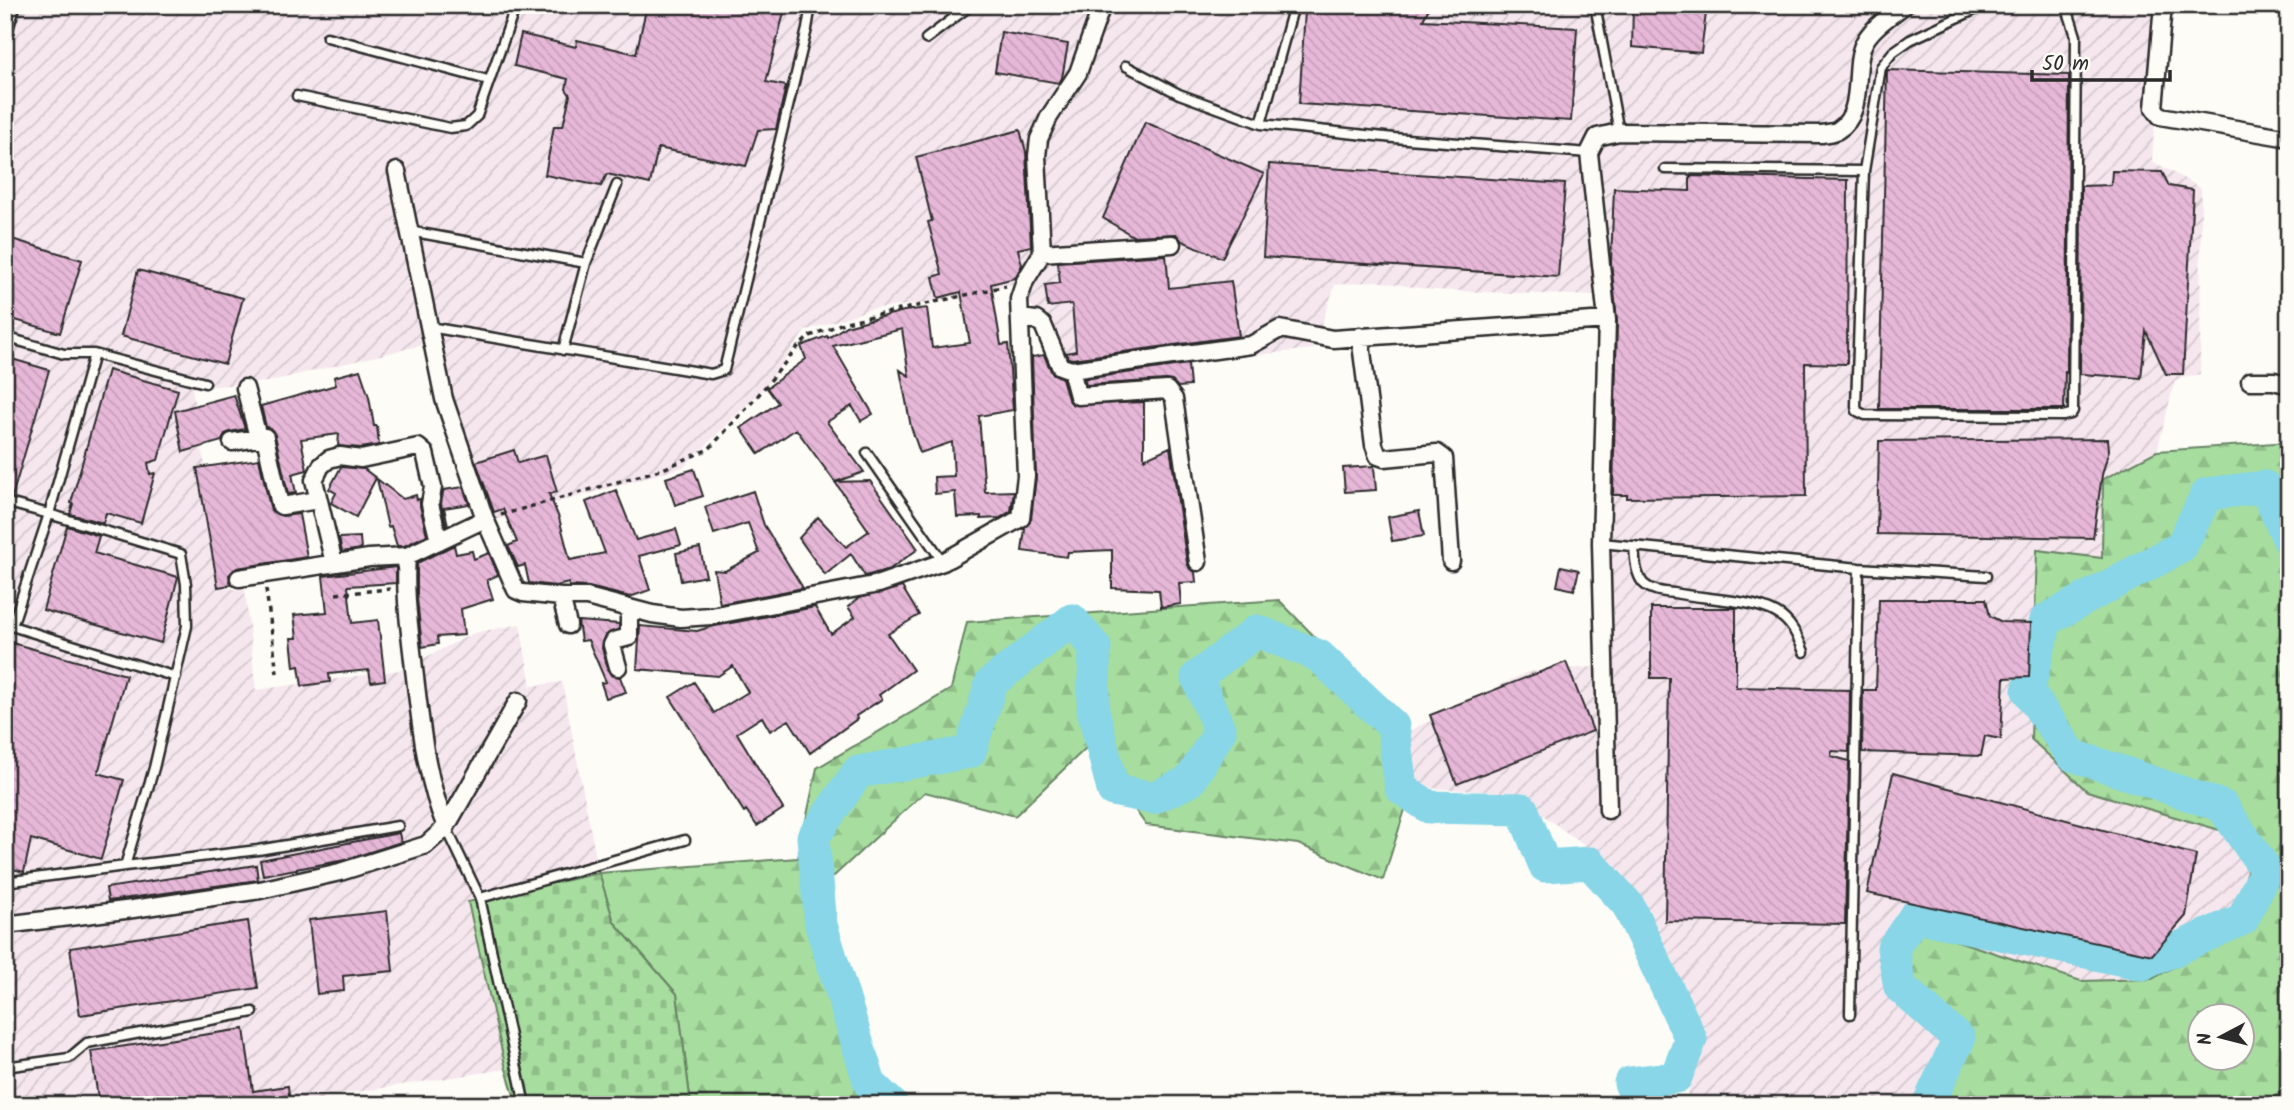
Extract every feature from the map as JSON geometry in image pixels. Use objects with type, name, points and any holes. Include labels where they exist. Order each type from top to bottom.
[{"type":"street","points":[[397,171],[444,398],[485,519],[516,590],[561,597],[587,597],[609,601],[629,609],[681,618],[711,617],[879,584],[943,562],[1018,520],[1022,515],[1026,476],[1019,299],[1025,281],[1042,253],[1037,163],[1039,139],[1049,117],[1078,73],[1102,5]]},
{"type":"street","points":[[1608,810],[1601,543],[1606,320],[1589,153],[1597,137],[1619,132],[1822,134],[1837,131],[1850,117],[1864,42],[1904,5]]},
{"type":"street","points":[[2163,5],[2154,108],[2156,113],[2160,116],[2289,138]]},
{"type":"street","points":[[1042,253],[1172,244]]},
{"type":"street","points":[[1020,318],[1036,320],[1043,325],[1060,366],[1072,370],[1251,345],[1280,329],[1333,339],[1606,320]]},
{"type":"street","points":[[1360,336],[1374,445],[1378,456],[1384,458],[1437,453],[1444,458],[1451,561]]},
{"type":"street","points":[[1072,370],[1078,396],[1167,390],[1171,392],[1198,562]]},
{"type":"street","points":[[2250,381],[2289,385]]},
{"type":"street","points":[[245,388],[258,437]]},
{"type":"street","points":[[232,442],[263,436],[267,440],[280,505],[319,502]]},
{"type":"street","points":[[334,563],[314,480],[321,466],[329,459],[340,456],[361,459],[418,447],[425,453],[433,487],[430,504],[439,541]]},
{"type":"street","points":[[239,578],[369,558],[407,556],[485,519]]},
{"type":"street","points":[[407,556],[405,588],[422,732],[433,795],[446,827]]},
{"type":"street","points":[[561,597],[568,625]]},
{"type":"street","points":[[618,667],[612,645],[614,641],[629,637],[629,609]]},
{"type":"street","points":[[5,925],[260,890],[340,872],[426,845],[446,827],[518,701]]},
{"type":"lane","points":[[5,38],[16,5]]},
{"type":"lane","points":[[297,96],[450,128],[466,127],[477,116],[516,5]]},
{"type":"lane","points":[[429,327],[710,374],[724,370],[811,5]]},
{"type":"lane","points":[[926,39],[971,5]]},
{"type":"lane","points":[[1261,124],[1294,5]]},
{"type":"lane","points":[[1595,5],[1619,132]]},
{"type":"lane","points":[[1985,5],[1910,40],[1893,52],[1881,67],[1864,171],[1857,411],[1865,415],[2063,416],[2070,414],[2074,407],[2076,36],[2066,5]]},
{"type":"lane","points":[[327,37],[488,80]]},
{"type":"lane","points":[[1126,66],[1179,94],[1261,124],[1589,153]]},
{"type":"lane","points":[[1665,169],[1864,171]]},
{"type":"lane","points":[[563,350],[586,263],[617,185]]},
{"type":"lane","points":[[409,231],[586,263]]},
{"type":"lane","points":[[5,337],[64,354],[94,354],[205,383]]},
{"type":"lane","points":[[94,354],[49,513],[9,625],[176,677]]},
{"type":"lane","points":[[867,453],[943,562]]},
{"type":"lane","points":[[5,502],[181,554],[187,584],[187,626],[154,768],[125,866]]},
{"type":"lane","points":[[1601,543],[1860,568],[1986,576]]},
{"type":"lane","points":[[1634,546],[1638,571],[1646,586],[1667,592],[1758,606],[1776,613],[1787,621],[1804,652]]},
{"type":"lane","points":[[1850,1014],[1860,568]]},
{"type":"lane","points":[[5,882],[258,850],[398,826]]},
{"type":"lane","points":[[446,827],[480,898],[525,1105]]},
{"type":"lane","points":[[480,898],[685,841]]},
{"type":"lane","points":[[5,1067],[69,1058],[87,1043],[253,1012]]},
{"type":"path","points":[[485,519],[663,469],[709,449],[755,399],[798,346],[810,336],[846,322],[1025,281]]},
{"type":"path","points":[[263,574],[269,599],[277,673]]},
{"type":"path","points":[[336,594],[405,588]]},
{"type":"shaded area","points":[[5,5],[2166,5],[2159,53],[2152,161],[2201,188],[2200,374],[2175,380],[2157,451],[2103,479],[2103,558],[2037,551],[2088,791],[2250,839],[2241,930],[2152,979],[2081,981],[1902,923],[1879,959],[1938,1030],[1950,1091],[1942,1105],[1686,1105],[1698,1033],[1619,871],[1513,793],[1412,787],[1407,732],[1527,672],[1594,667],[1594,543],[1603,401],[1597,296],[1432,290],[1376,281],[1335,285],[1313,349],[1076,374],[1017,283],[927,303],[871,309],[805,331],[764,388],[684,467],[485,523],[431,343],[267,382],[192,388],[225,588],[245,590],[256,690],[400,670],[474,633],[520,624],[531,686],[562,682],[599,873],[468,902],[506,1069],[323,1097],[324,1105],[5,1105]]},
{"type":"green space","points":[[2289,442],[2289,1103],[1942,1105],[1950,1091],[1938,1030],[1879,959],[1902,923],[2081,981],[2152,979],[2241,930],[2250,839],[2087,791],[2031,739],[2037,550],[2102,558],[2103,479],[2157,451]]},
{"type":"green space","points":[[1279,600],[1407,732],[1412,787],[1383,880],[1298,844],[1146,825],[1089,745],[1015,816],[925,792],[821,888],[887,1105],[691,1105],[677,994],[614,922],[599,873],[798,858],[817,768],[951,689],[967,622]]},
{"type":"green space","points":[[599,873],[614,922],[677,994],[691,1105],[517,1105],[506,1069],[468,902]]},
{"type":"building","points":[[647,5],[786,5],[766,82],[786,86],[776,129],[758,130],[746,166],[658,148],[650,184],[607,174],[601,186],[545,175],[554,126],[563,126],[570,95],[566,89],[568,79],[514,66],[521,34],[576,47],[577,40],[636,54]]},
{"type":"building","points":[[1334,5],[1410,5],[1429,8],[1423,20],[1577,28],[1571,121],[1299,104],[1305,11],[1334,10]]},
{"type":"building","points":[[1633,5],[1707,5],[1701,53],[1632,47]]},
{"type":"building","points":[[1001,32],[1068,44],[1059,83],[995,72]]},
{"type":"building","points":[[1887,70],[2069,75],[2067,373],[2065,372],[2064,409],[1879,409]]},
{"type":"building","points":[[1145,122],[1264,174],[1222,258],[1182,241],[1176,234],[1133,236],[1103,218]]},
{"type":"building","points":[[1020,130],[1026,152],[1031,246],[1018,249],[1022,265],[1015,278],[991,284],[1001,345],[1008,344],[1013,410],[979,416],[985,492],[1014,491],[1011,511],[1000,518],[957,517],[955,492],[935,494],[934,477],[954,476],[952,442],[920,453],[911,427],[900,370],[909,376],[902,329],[833,346],[873,414],[861,421],[852,406],[827,422],[864,472],[835,482],[796,429],[759,454],[741,428],[778,403],[767,388],[806,359],[801,346],[827,336],[828,338],[846,326],[927,308],[932,348],[970,343],[961,292],[938,298],[933,277],[942,274],[928,222],[932,221],[916,157]]},
{"type":"building","points":[[1269,164],[1565,184],[1558,277],[1263,257]]},
{"type":"building","points":[[2112,171],[2162,172],[2169,186],[2193,190],[2183,374],[2166,374],[2146,331],[2141,378],[2080,374],[2081,186],[2111,185]]},
{"type":"building","points":[[1690,176],[1848,180],[1847,364],[1805,363],[1806,496],[1627,498],[1627,495],[1613,495],[1617,320],[1611,262],[1614,188],[1690,191]]},
{"type":"building","points":[[5,237],[82,260],[60,333],[5,317]]},
{"type":"building","points":[[1166,255],[1169,288],[1231,281],[1239,336],[1068,358],[1066,353],[1076,351],[1072,304],[1048,307],[1045,285],[1060,283],[1058,262]]},
{"type":"building","points":[[138,270],[243,298],[225,364],[121,336]]},
{"type":"building","points":[[1044,355],[1052,373],[1062,378],[1068,399],[1073,405],[1144,402],[1144,459],[1170,447],[1187,563],[1195,572],[1196,582],[1179,583],[1181,604],[1161,607],[1159,590],[1112,588],[1112,550],[1068,552],[1067,557],[1022,551],[1023,529],[1031,519],[1036,477],[1032,357]]},
{"type":"building","points":[[5,357],[49,370],[12,497],[5,496]]},
{"type":"building","points":[[1188,364],[1190,386],[1178,387],[1172,381],[1166,380],[1086,385],[1084,379]]},
{"type":"building","points":[[108,370],[178,390],[158,460],[148,463],[150,474],[155,473],[141,523],[106,513],[103,523],[70,514]]},
{"type":"building","points":[[360,370],[369,397],[374,426],[377,426],[379,445],[361,448],[338,446],[339,434],[301,439],[307,470],[292,474],[296,493],[288,494],[275,435],[266,427],[261,406],[336,385],[334,377]]},
{"type":"building","points":[[234,395],[245,429],[225,434],[222,441],[183,452],[175,411]]},
{"type":"building","points":[[2108,439],[2109,450],[2102,475],[2093,538],[1877,534],[1879,441]]},
{"type":"building","points":[[514,450],[518,463],[546,455],[557,492],[549,494],[559,518],[570,560],[605,553],[586,502],[616,490],[636,540],[676,529],[681,545],[639,556],[650,590],[630,597],[589,587],[569,586],[569,583],[556,586],[529,583],[525,565],[518,567],[508,546],[517,542],[503,509],[494,512],[476,462]]},
{"type":"building","points":[[259,459],[271,511],[283,516],[299,514],[307,557],[237,568],[229,575],[231,585],[218,587],[197,468]]},
{"type":"building","points":[[1374,466],[1376,490],[1345,492],[1343,468]]},
{"type":"building","points":[[341,467],[364,469],[376,478],[356,517],[331,503],[336,493],[329,489]]},
{"type":"building","points":[[694,469],[703,496],[675,505],[666,478]]},
{"type":"building","points":[[377,479],[403,499],[416,495],[417,500],[420,499],[427,535],[404,546],[397,546],[391,526],[388,527]]},
{"type":"building","points":[[870,481],[918,549],[890,569],[865,576],[851,554],[825,575],[799,538],[818,517],[846,547],[869,531],[835,482]]},
{"type":"building","points":[[463,487],[469,504],[444,508],[446,526],[441,504],[443,492]]},
{"type":"building","points":[[753,491],[764,525],[803,588],[720,604],[714,570],[725,571],[759,553],[748,523],[714,534],[705,507]]},
{"type":"building","points":[[1419,511],[1424,536],[1392,541],[1388,517]]},
{"type":"building","points":[[67,526],[99,536],[94,553],[178,577],[161,643],[43,610]]},
{"type":"building","points":[[360,537],[361,549],[342,552],[339,538]]},
{"type":"building","points":[[454,545],[456,554],[472,551],[474,559],[489,553],[498,575],[487,580],[493,599],[461,609],[464,635],[437,637],[438,644],[422,647],[417,563]]},
{"type":"building","points":[[700,548],[706,576],[681,581],[676,553]]},
{"type":"building","points":[[1561,566],[1579,570],[1574,590],[1557,586]]},
{"type":"building","points":[[396,567],[396,583],[348,586],[352,623],[378,620],[385,680],[371,682],[369,670],[329,674],[330,682],[302,686],[299,666],[294,667],[291,638],[297,638],[294,615],[327,612],[323,576]]},
{"type":"building","points":[[902,587],[919,615],[888,634],[913,670],[879,695],[882,699],[810,753],[789,720],[770,731],[762,717],[737,733],[783,809],[757,826],[746,810],[744,812],[670,697],[694,682],[714,713],[748,692],[733,666],[718,676],[637,669],[640,626],[697,631],[815,607],[831,634],[855,617],[848,607],[859,598]]},
{"type":"building","points":[[1879,599],[1986,599],[1990,616],[2002,622],[2031,623],[2029,677],[2004,678],[2001,739],[1985,736],[1981,756],[1862,752],[1863,690],[1876,690]]},
{"type":"building","points":[[1651,608],[1736,608],[1736,687],[1850,690],[1849,752],[1832,751],[1831,756],[1849,761],[1845,924],[1665,921],[1669,678],[1651,678]]},
{"type":"building","points":[[578,621],[619,624],[619,629],[605,636],[602,648],[608,670],[611,675],[620,677],[626,692],[606,698],[601,683],[606,682],[588,640],[581,641]]},
{"type":"building","points":[[5,641],[126,675],[98,773],[124,780],[101,859],[31,839],[24,872],[5,867]]},
{"type":"building","points":[[1566,662],[1593,731],[1457,784],[1430,715]]},
{"type":"building","points":[[1893,773],[2196,855],[2186,916],[2152,955],[1867,893]]},
{"type":"building","points":[[399,833],[401,842],[345,860],[263,875],[260,860]]},
{"type":"building","points":[[256,865],[258,880],[108,901],[106,888]]},
{"type":"building","points":[[387,911],[393,971],[343,976],[344,991],[317,994],[309,920]]},
{"type":"building","points":[[248,921],[258,988],[80,1015],[70,948]]},
{"type":"building","points":[[244,1029],[253,1091],[288,1086],[290,1105],[99,1105],[91,1051]]},
{"type":"waterway","points":[[1928,1105],[1959,1039],[1900,987],[1893,948],[1915,916],[2143,964],[2243,919],[2266,870],[2222,806],[2072,755],[2028,691],[2046,620],[2181,547],[2207,494],[2265,487],[2289,540]]},
{"type":"waterway","points":[[892,1105],[870,1084],[821,925],[813,837],[858,772],[970,752],[991,683],[1072,620],[1095,647],[1093,710],[1113,790],[1153,798],[1190,781],[1220,731],[1197,677],[1257,631],[1319,656],[1393,726],[1401,788],[1429,807],[1522,809],[1545,866],[1590,863],[1628,905],[1691,1039],[1676,1077],[1630,1083],[1640,1105]]}]
